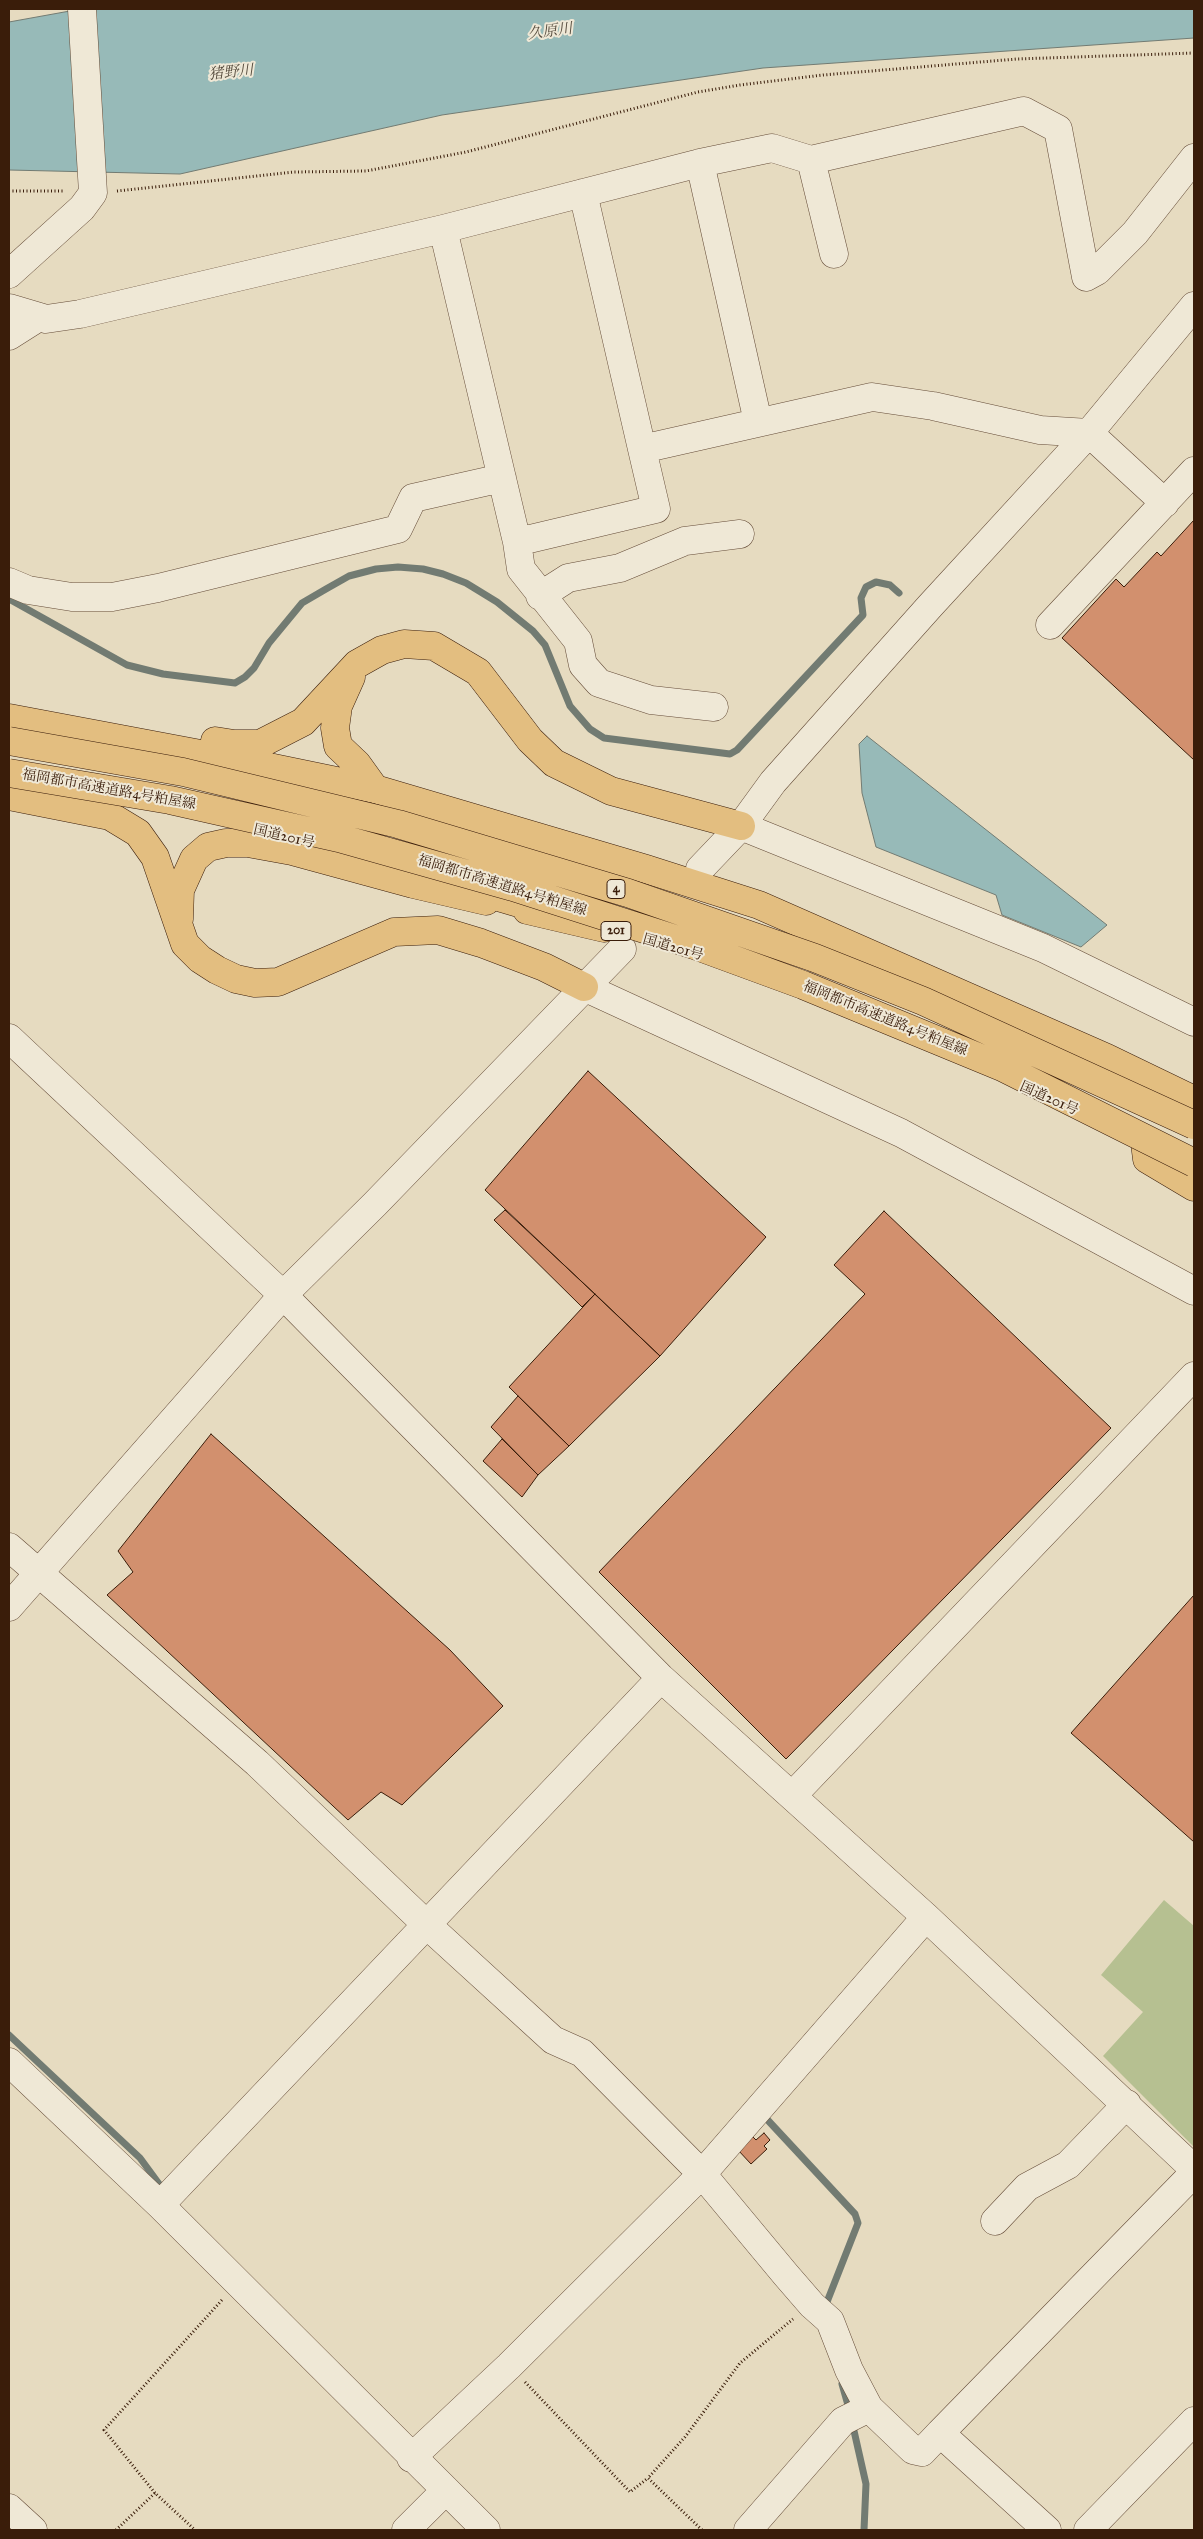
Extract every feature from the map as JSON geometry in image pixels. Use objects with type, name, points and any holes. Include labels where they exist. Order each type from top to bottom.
[{"type":"highway","points":[[9,712],[69,715],[234,744],[260,744],[303,722],[357,664],[382,650],[404,644],[434,646],[478,672],[530,740],[554,763],[611,791],[740,826]]},
{"type":"highway","points":[[357,664],[338,706],[335,728],[338,746],[356,764],[374,789]]},
{"type":"highway","points":[[9,718],[264,766],[374,789],[646,869],[759,905],[1107,1058],[1194,1100]]},
{"type":"highway","name":"福岡都市高速道路4号粕屋線","points":[[9,741],[183,772],[398,824],[628,893],[815,958],[924,1001],[1194,1125]]},
{"type":"highway","name":"福岡都市高速道路4号粕屋線","points":[[9,773],[170,800],[339,838],[513,887],[694,945],[803,985],[1002,1067],[1194,1163]]},
{"type":"highway","name":"国道201号","points":[[9,778],[145,805],[307,842],[710,959],[932,1047],[1145,1142],[1194,1169]]},
{"type":"highway","points":[[9,796],[110,816],[138,833],[155,857],[185,944],[200,959],[217,970],[255,983],[278,982],[394,932],[438,930],[481,943],[544,967],[584,987]]},
{"type":"highway","points":[[179,928],[180,890],[194,859],[208,847],[248,843],[292,851],[413,884],[604,928]]},
{"type":"highway","points":[[1145,1142],[1147,1159],[1194,1187]]},
{"type":"street","points":[[9,274],[82,208],[93,189],[82,9]]},
{"type":"street","points":[[18,318],[46,319],[80,314],[443,229],[700,163],[772,148],[811,160],[1024,111],[1058,129],[1086,277],[1097,271],[1135,233],[1194,158]]},
{"type":"street","points":[[811,160],[834,254]]},
{"type":"street","points":[[700,163],[758,422]]},
{"type":"street","points":[[517,542],[656,509],[583,193]]},
{"type":"street","points":[[443,229],[517,542],[521,569],[540,596],[578,641],[583,666],[599,683],[652,700],[714,707]]},
{"type":"street","points":[[700,869],[740,826],[773,782],[930,606],[1089,433],[1194,306]]},
{"type":"street","points":[[642,449],[872,397],[933,406],[1040,430],[1089,433],[1165,503]]},
{"type":"street","points":[[1050,625],[1194,471]]},
{"type":"street","points":[[9,582],[28,590],[72,597],[121,595],[398,529],[413,498],[502,478]]},
{"type":"street","points":[[540,596],[568,578],[620,568],[685,541],[740,534]]},
{"type":"street","points":[[740,826],[1043,948],[1194,1022]]},
{"type":"street","points":[[9,1607],[38,1572],[128,1474],[283,1295],[375,1204],[622,949]]},
{"type":"street","points":[[584,987],[660,1020],[900,1132],[1194,1290]]},
{"type":"street","points":[[9,1038],[283,1295],[660,1678],[926,1917],[1194,2169]]},
{"type":"street","points":[[792,1796],[1194,1376]]},
{"type":"street","points":[[9,1547],[257,1762],[426,1924],[554,2040],[582,2053],[702,2174],[812,2305],[830,2321],[849,2370],[869,2408],[913,2450],[922,2452],[1194,2173]]},
{"type":"street","points":[[160,2205],[660,1678]]},
{"type":"street","points":[[411,2458],[509,2366],[702,2174],[926,1917]]},
{"type":"street","points":[[9,2062],[160,2205],[411,2458],[486,2530]]},
{"type":"street","points":[[995,2220],[1027,2188],[1068,2165],[1127,2104]]},
{"type":"street","points":[[748,2530],[843,2421],[869,2408]]},
{"type":"street","points":[[1088,2530],[1194,2421]]},
{"type":"street","points":[[940,2433],[1047,2530]]},
{"type":"street","points":[[406,2530],[445,2491]]},
{"type":"street","points":[[9,2508],[33,2530]]},
{"type":"path","points":[[9,191],[144,190],[294,172],[366,171],[466,152],[698,92],[740,85],[823,75],[1017,59],[1194,53]]},
{"type":"path","points":[[195,2530],[155,2493],[104,2430],[238,2283]]},
{"type":"path","points":[[509,2366],[630,2492],[648,2478],[685,2437],[740,2363],[812,2305]]},
{"type":"path","points":[[648,2478],[702,2530]]},
{"type":"path","points":[[116,2530],[155,2493]]},
{"type":"green space","points":[[1164,1900],[1194,1926],[1194,2147],[1103,2056],[1143,2012],[1101,1975]]},
{"type":"water","points":[[81,9],[1194,9],[1194,38],[763,68],[442,115],[180,174],[9,170],[9,22]]},
{"type":"water","points":[[867,736],[1107,925],[1081,947],[1002,915],[996,895],[876,847],[862,793],[859,744]]},
{"type":"building","points":[[1194,520],[1194,760],[1062,638],[1116,579],[1124,587],[1157,552],[1161,556]]},
{"type":"building","points":[[588,1071],[766,1237],[660,1356],[485,1190]]},
{"type":"building","points":[[505,1210],[595,1294],[582,1307],[494,1220]]},
{"type":"building","points":[[884,1211],[1111,1428],[786,1759],[599,1572],[865,1294],[834,1265]]},
{"type":"building","points":[[595,1294],[660,1356],[569,1446],[509,1387]]},
{"type":"building","points":[[518,1396],[569,1446],[538,1475],[491,1427]]},
{"type":"building","points":[[211,1434],[450,1650],[503,1706],[402,1805],[381,1792],[348,1820],[107,1595],[133,1572],[118,1551]]},
{"type":"building","points":[[502,1439],[538,1475],[522,1497],[483,1461]]},
{"type":"building","points":[[1194,1595],[1194,1842],[1071,1733]]},
{"type":"building","points":[[764,2133],[770,2140],[764,2146],[767,2149],[751,2164],[738,2150],[752,2136],[756,2140]]},
{"type":"waterway","points":[[9,599],[127,665],[163,674],[235,683],[254,668],[269,643],[302,603],[349,576],[376,569],[398,567],[423,569],[466,583],[497,602],[533,631],[545,645],[570,706],[590,729],[604,738],[730,754],[737,750],[863,615],[861,598],[866,587],[876,582],[890,585],[899,593]]},
{"type":"waterway","points":[[9,2035],[140,2158],[165,2192]]},
{"type":"waterway","points":[[763,2115],[855,2214],[858,2223],[825,2307]]},
{"type":"waterway","points":[[842,2384],[850,2412]]},
{"type":"waterway","points":[[852,2422],[866,2484],[864,2530]]},
{"type":"water label","name":"久原川","points":[[550,32]]},
{"type":"water label","name":"猪野川","points":[[231,73]]}]
